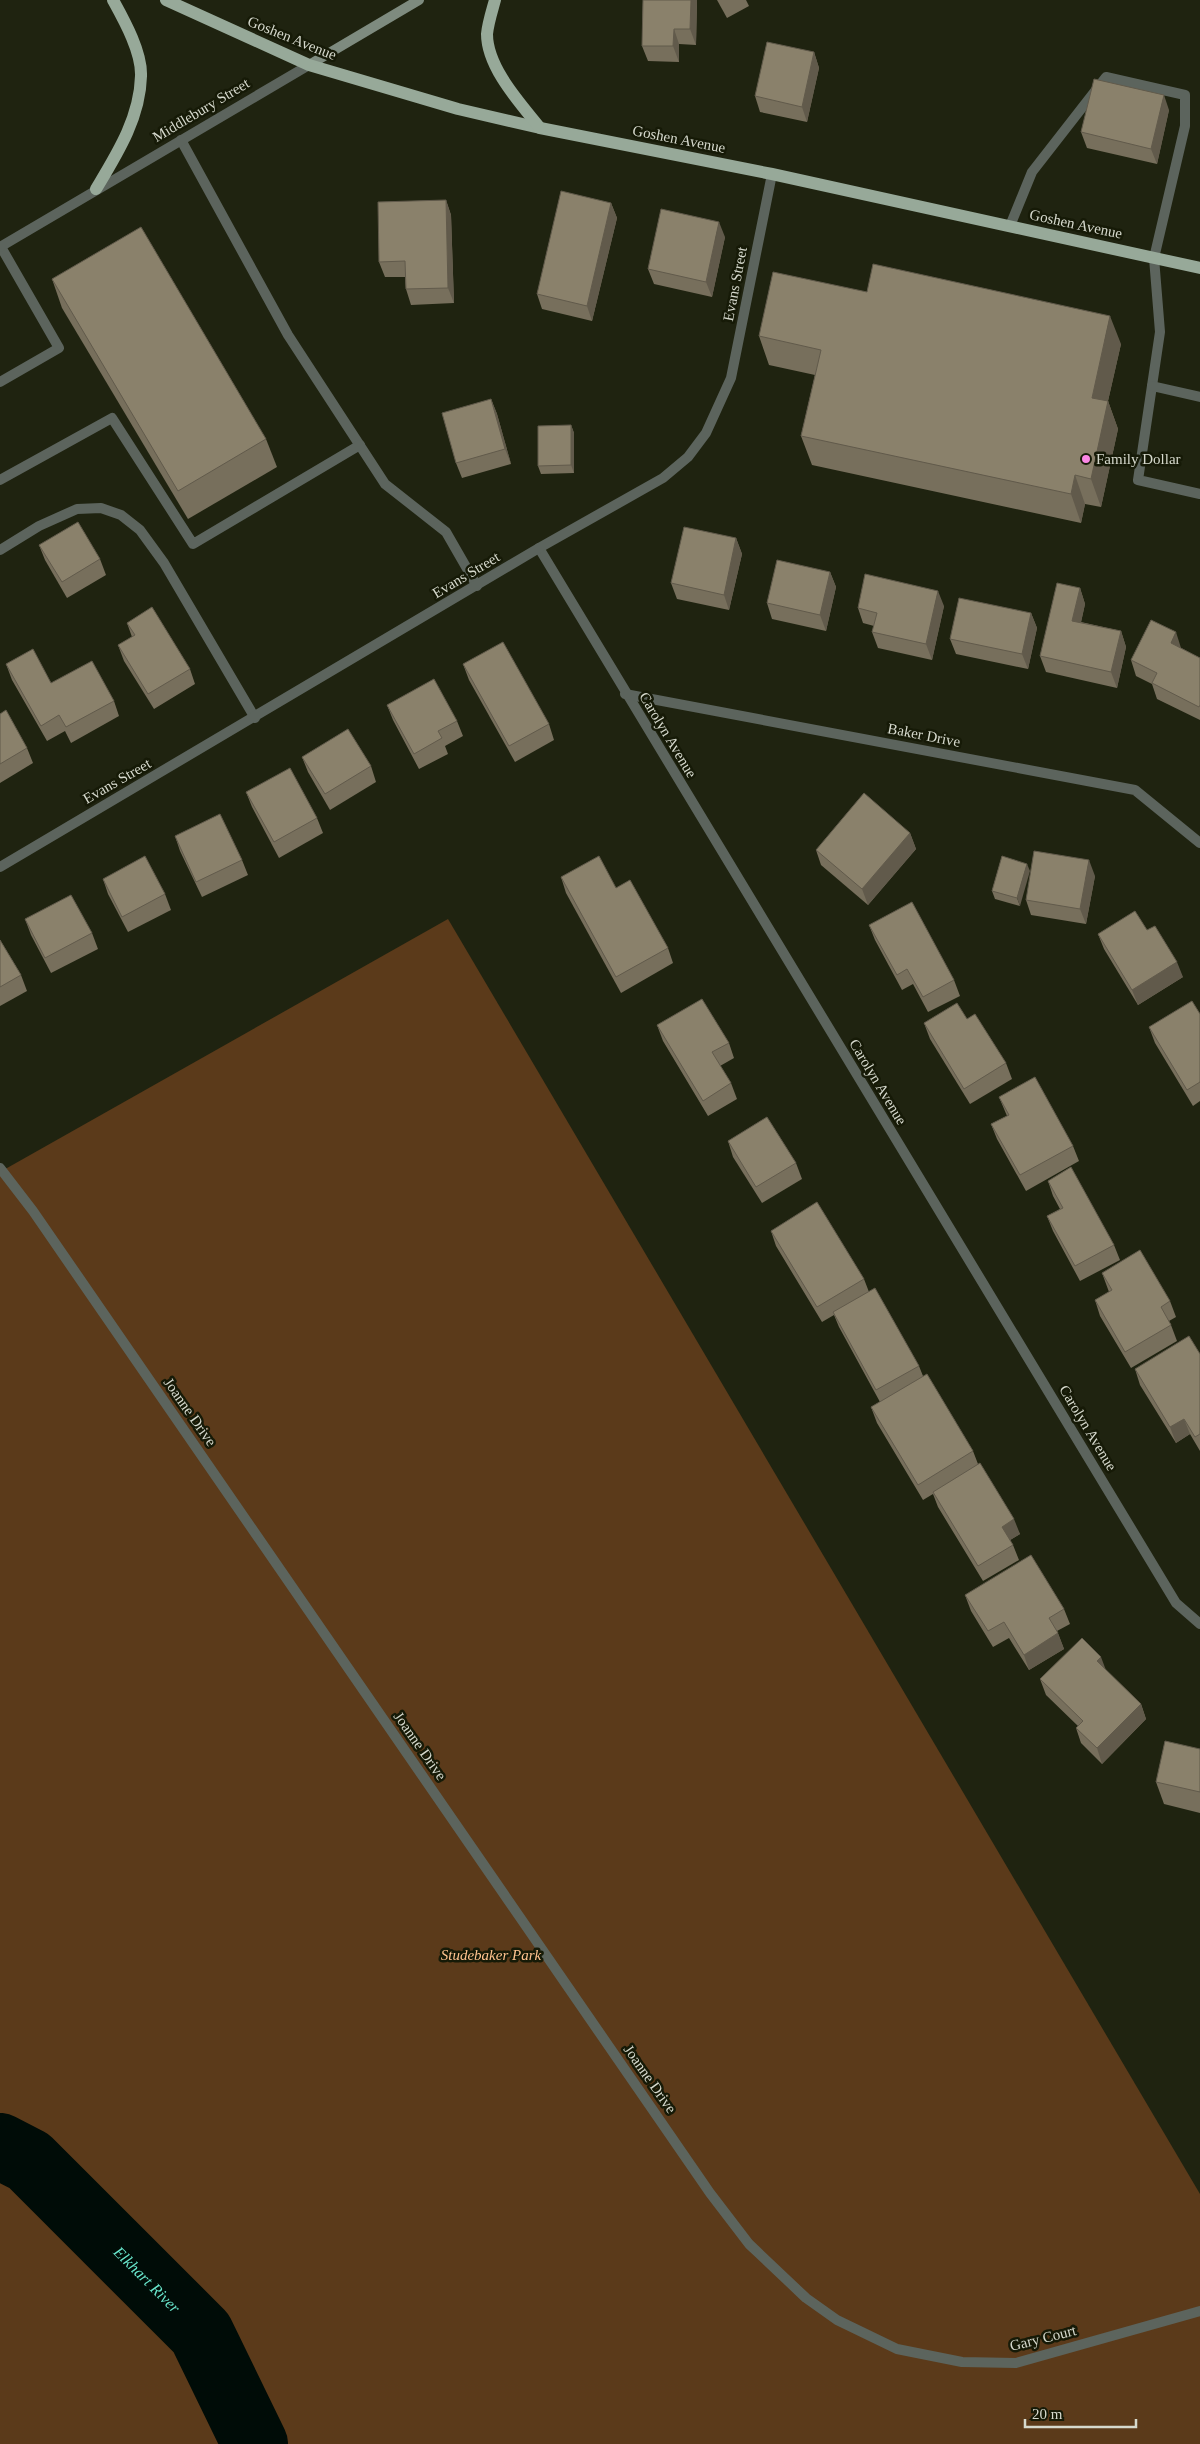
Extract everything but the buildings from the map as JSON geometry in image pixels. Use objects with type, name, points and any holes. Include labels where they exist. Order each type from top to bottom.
[{"type":"main road","points":[[96,189],[124,142],[133,118],[141,74],[133,38],[113,0]]},
{"type":"main road","name":"Goshen Avenue","points":[[166,0],[309,65],[458,108],[540,128],[772,174],[1200,268]]},
{"type":"main road","name":"Middlebury Street","points":[[309,65],[419,0]]},
{"type":"main road","points":[[495,0],[487,37],[491,53],[504,82],[540,128]]},
{"type":"street","name":"Middlebury Street","points":[[0,247],[309,65]]},
{"type":"street","points":[[1010,226],[1032,172],[1106,77],[1185,96],[1185,126],[1154,258],[1160,332],[1138,480],[1200,494]]},
{"type":"street","points":[[181,140],[288,335],[385,484],[446,532],[477,586]]},
{"type":"street","name":"Evans Street","points":[[0,867],[255,718],[539,548],[663,478],[688,457],[706,433],[731,378],[772,174]]},
{"type":"street","points":[[0,247],[60,348],[0,382]]},
{"type":"street","points":[[1152,386],[1200,397]]},
{"type":"street","points":[[0,480],[112,418],[192,544],[360,445]]},
{"type":"street","points":[[0,550],[39,526],[77,509],[101,508],[121,515],[140,530],[164,563],[255,718]]},
{"type":"street","name":"Carolyn Avenue","points":[[539,548],[625,694],[1176,1603],[1200,1624]]},
{"type":"street","name":"Baker Drive","points":[[625,694],[1135,790],[1200,843]]},
{"type":"street","name":"Joanne Drive","points":[[0,1168],[33,1211],[710,2193],[749,2244],[806,2298],[837,2320]]},
{"type":"street","name":"Gary Court","points":[[837,2320],[897,2349],[962,2362],[1016,2363],[1200,2311]]},
{"type":"green space","name":"Studebaker Park","points":[[448,919],[1200,2194],[1200,2444],[0,2444],[0,1172]]},
{"type":"waterway","name":"Elkhart River","points":[[0,2146],[29,2161],[201,2333],[255,2444]]},
{"type":"place","name":"Family Dollar","points":[[1086,459]]}]
